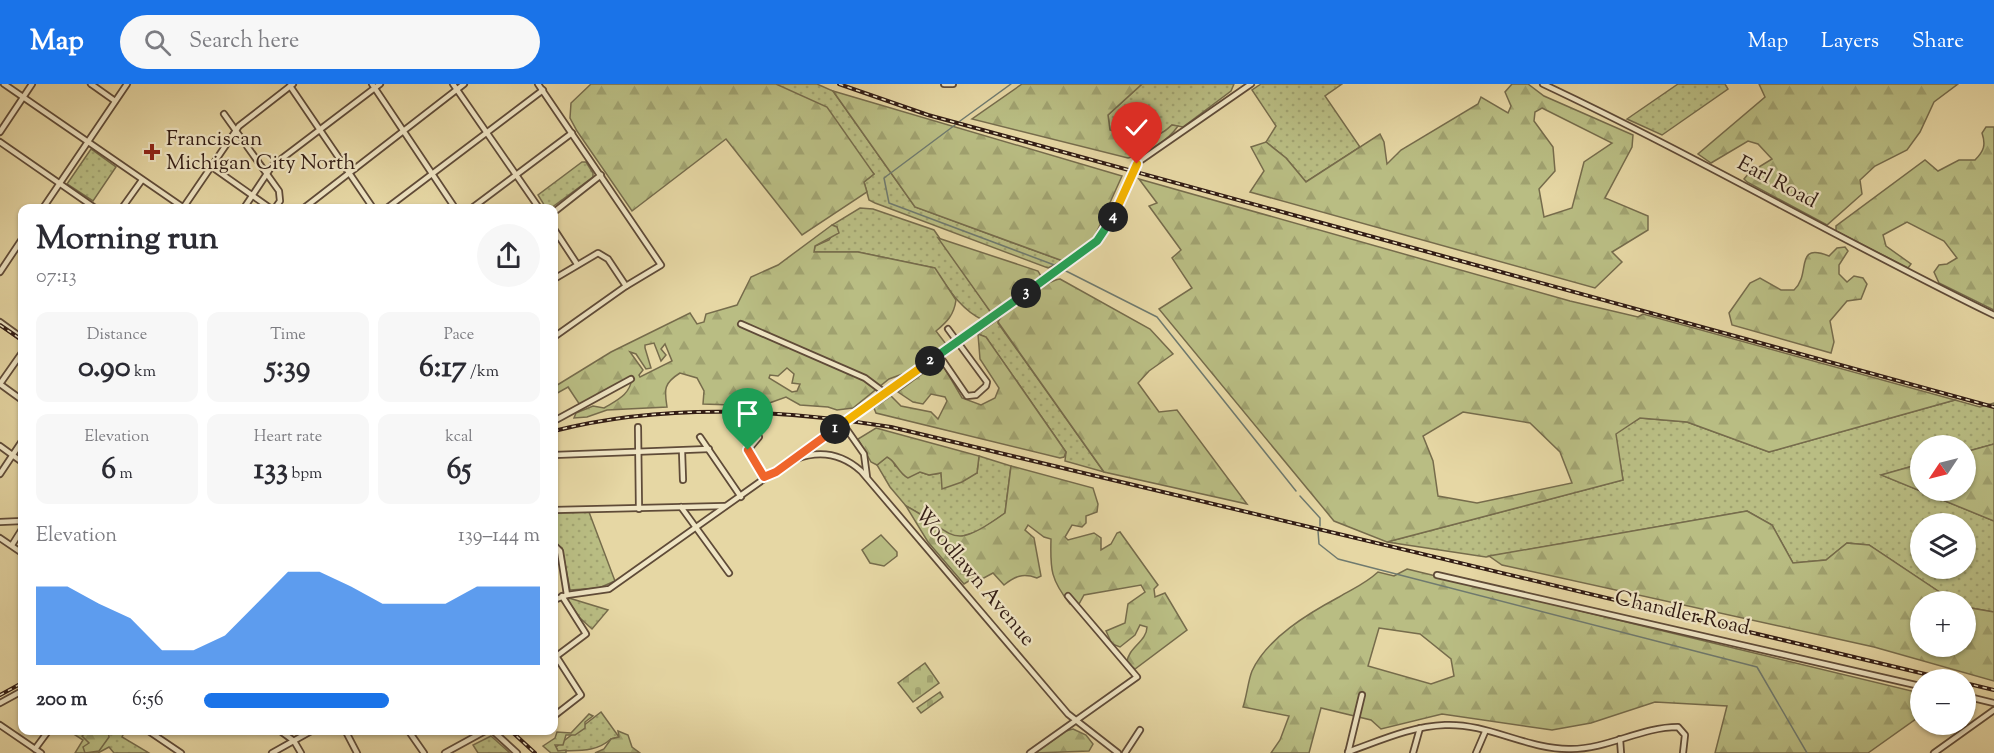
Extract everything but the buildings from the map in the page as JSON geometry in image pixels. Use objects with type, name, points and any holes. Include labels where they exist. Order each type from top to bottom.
[{"type":"street","points":[[4,84],[177,204]]},
{"type":"street","points":[[0,132],[32,84]]},
{"type":"street","points":[[91,84],[115,101]]},
{"type":"street","points":[[46,204],[127,84]]},
{"type":"street","points":[[247,204],[266,173],[373,86],[380,84]]},
{"type":"street","points":[[453,84],[536,204]]},
{"type":"street","points":[[309,204],[464,84]]},
{"type":"street","points":[[538,84],[661,265],[626,286],[558,334]]},
{"type":"street","points":[[944,84],[952,84]]},
{"type":"street","points":[[558,598],[565,595],[609,589],[1097,241],[1112,219],[1137,164],[1251,84]]},
{"type":"street","name":"Earl Road","points":[[1543,84],[1645,132],[1904,271],[1994,315]]},
{"type":"street","points":[[186,204],[236,130],[290,85],[318,130],[370,204]]},
{"type":"street","points":[[373,86],[452,204]]},
{"type":"street","points":[[392,204],[543,90]]},
{"type":"street","points":[[224,114],[280,196],[277,204]]},
{"type":"street","points":[[478,204],[572,133]]},
{"type":"street","points":[[0,142],[89,204]]},
{"type":"street","points":[[212,167],[264,204]]},
{"type":"street","points":[[558,209],[601,176]]},
{"type":"street","points":[[125,204],[142,180]]},
{"type":"street","points":[[558,235],[577,264]]},
{"type":"street","points":[[0,272],[18,244]]},
{"type":"street","points":[[558,276],[598,253],[603,254],[626,286]]},
{"type":"street","points":[[0,322],[18,335]]},
{"type":"street","points":[[741,324],[869,380],[885,393]]},
{"type":"street","points":[[939,355],[966,394],[976,395],[986,386],[987,382],[948,329]]},
{"type":"street","points":[[18,358],[0,384],[18,397]]},
{"type":"street","points":[[558,419],[631,379]]},
{"type":"street","points":[[843,423],[864,454],[867,477]]},
{"type":"street","points":[[638,427],[639,509]]},
{"type":"street","points":[[758,434],[759,437],[751,445],[749,453],[764,477],[776,472]]},
{"type":"street","points":[[700,437],[741,496]]},
{"type":"street","points":[[0,446],[18,459]]},
{"type":"street","points":[[0,474],[18,447]]},
{"type":"street","points":[[558,455],[709,449]]},
{"type":"street","points":[[682,451],[683,480]]},
{"type":"street","name":"Woodlawn Avenue","points":[[791,461],[812,454],[830,455],[851,463],[867,477],[1075,722],[1118,753]]},
{"type":"street","points":[[558,510],[726,506]]},
{"type":"street","points":[[681,507],[729,573]]},
{"type":"street","points":[[0,522],[18,521]]},
{"type":"street","points":[[12,546],[18,536]]},
{"type":"street","points":[[0,537],[18,550]]},
{"type":"street","points":[[558,549],[565,595],[586,634],[558,655]]},
{"type":"street","name":"Chandler Road","points":[[1437,575],[1910,684]]},
{"type":"street","points":[[1030,753],[1137,677],[1068,596]]},
{"type":"street","points":[[558,662],[580,695],[558,713]]},
{"type":"street","points":[[0,703],[18,693]]},
{"type":"street","points":[[1348,753],[1362,695]]},
{"type":"street","points":[[1976,699],[1994,703]]},
{"type":"street","points":[[1934,753],[1994,710]]},
{"type":"street","points":[[1348,753],[1420,728],[1445,725],[1544,746],[1579,749],[1651,730],[1678,727],[1686,735],[1683,753]]},
{"type":"street","points":[[0,726],[38,751],[46,735]]},
{"type":"street","points":[[1413,753],[1420,728]]},
{"type":"street","points":[[1125,753],[1140,730]]},
{"type":"street","points":[[1476,753],[1485,732]]},
{"type":"street","points":[[154,735],[180,753]]},
{"type":"street","points":[[286,735],[294,741],[301,753]]},
{"type":"street","points":[[272,753],[304,735]]},
{"type":"street","points":[[348,735],[357,753]]},
{"type":"street","points":[[411,735],[424,753]]},
{"type":"street","points":[[446,753],[478,735]]},
{"type":"street","points":[[497,735],[517,753]]},
{"type":"street","points":[[1620,739],[1621,753]]},
{"type":"street","points":[[1541,753],[1544,746]]},
{"type":"green space","points":[[591,84],[776,84],[827,107],[874,174],[864,182],[867,192],[802,235],[726,139],[632,211],[570,118],[571,103]]},
{"type":"green space","points":[[776,84],[817,84],[833,91],[915,207],[1063,261],[1048,268],[869,200],[864,182],[874,174]]},
{"type":"green space","points":[[1022,84],[1142,84],[1108,115],[1110,130],[1143,138],[1157,135],[1172,125],[1178,126],[1156,146],[1142,154],[1128,158],[972,119]]},
{"type":"green space","points":[[1142,84],[1234,84],[1231,91],[1183,127],[1172,125],[1157,135],[1143,138],[1110,130],[1108,115]]},
{"type":"green space","points":[[1261,84],[1342,84],[1325,96],[1360,147],[1306,182],[1286,158],[1266,142],[1276,126],[1252,90]]},
{"type":"green space","points":[[1512,84],[1528,84],[1544,96],[1633,135],[1632,147],[1605,198],[1648,216],[1648,230],[1612,252],[1622,262],[1595,288],[1250,192],[1264,171],[1251,147],[1266,142],[1286,158],[1306,182],[1380,134],[1384,142],[1387,164],[1401,150],[1478,104],[1481,97],[1508,113],[1511,106],[1505,92]],"holes":[[[1542,108],[1612,143],[1584,162],[1572,208],[1544,217],[1539,189],[1555,171],[1553,147],[1534,121],[1535,112]]]},
{"type":"green space","points":[[1678,84],[1725,84],[1728,89],[1662,135],[1627,119]]},
{"type":"green space","points":[[1759,84],[1958,84],[1934,102],[1920,132],[1907,150],[1875,166],[1860,180],[1862,194],[1827,225],[1744,179],[1749,173],[1772,159],[1758,144],[1748,141],[1711,163],[1698,154],[1765,97]]},
{"type":"green space","points":[[833,91],[1122,176],[1094,238],[1063,261],[915,207]]},
{"type":"green space","points":[[1986,127],[1994,127],[1994,310],[1939,283],[1934,272],[1939,265],[1947,264],[1957,258],[1944,241],[1907,222],[1883,235],[1886,246],[1911,264],[1908,268],[1836,231],[1836,226],[1925,160],[1938,171],[1959,160],[1975,160],[1983,148],[1982,133]]},
{"type":"green space","points":[[91,149],[116,167],[93,201],[67,184]]},
{"type":"green space","points":[[582,162],[586,162],[593,173],[593,177],[556,204],[544,204],[538,195]]},
{"type":"green space","points":[[1139,179],[1570,301],[1638,317],[1643,314],[1955,400],[1769,452],[1687,422],[1640,418],[1616,434],[1623,480],[1387,542],[1334,521],[1159,309],[1192,288],[1172,258],[1181,250],[1149,206],[1157,203]],"holes":[[[1463,412],[1530,423],[1560,452],[1572,483],[1477,503],[1438,496],[1433,461],[1423,436]]]},
{"type":"green space","points":[[860,208],[873,209],[934,230],[992,314],[983,320],[968,310],[955,297],[934,268],[858,252],[814,252],[815,246],[829,240],[837,227],[832,225]]},
{"type":"green space","points":[[832,225],[837,227],[839,233],[815,246],[814,252],[858,252],[935,268],[956,300],[949,318],[936,331],[946,344],[908,372],[889,379],[853,408],[837,410],[800,405],[786,397],[761,406],[703,404],[704,391],[697,378],[680,373],[666,387],[667,407],[607,410],[587,417],[574,418],[576,413],[593,406],[604,408],[618,399],[629,389],[632,378],[580,405],[568,387],[558,393],[558,385],[611,352],[690,313],[697,324],[704,322],[706,314],[737,305],[751,277],[778,265]],"holes":[[[654,343],[661,361],[666,355],[661,349],[665,344],[672,361],[640,377],[643,370],[630,352],[636,354],[646,369],[651,368],[645,345]],[[787,368],[794,374],[792,383],[800,384],[797,391],[792,392],[769,378],[770,375],[778,376]]]},
{"type":"green space","points":[[938,238],[1038,271],[1041,276],[992,314]]},
{"type":"green space","points":[[1845,247],[1848,251],[1839,265],[1839,274],[1847,282],[1854,276],[1863,278],[1867,284],[1861,299],[1847,301],[1830,321],[1834,342],[1831,353],[1732,325],[1729,313],[1750,283],[1760,278],[1781,290],[1794,290],[1802,276],[1807,256],[1811,253],[1818,253],[1829,256],[1837,248]]},
{"type":"green space","points":[[1060,279],[1150,329],[1173,354],[1149,371],[1138,383],[1159,412],[1177,410],[1247,504],[1104,472],[998,322],[1026,297]]},
{"type":"green space","points":[[999,319],[998,323],[1104,472],[1065,461],[1066,452],[986,337],[978,334]]},
{"type":"green space","points":[[978,334],[986,337],[1066,452],[1064,457],[1060,458],[876,413],[874,408],[891,396],[901,406],[931,412],[938,419],[947,401],[945,397],[931,394],[923,404],[913,402],[898,392],[941,362],[962,398],[981,405],[995,398],[999,388],[980,359]]},
{"type":"green space","points":[[1955,400],[1980,407],[1994,403],[1994,444],[1976,449],[1976,435],[1910,435],[1910,467],[1882,475],[1910,486],[1910,501],[1945,501],[1975,513],[1910,513],[1910,572],[1869,545],[1847,543],[1826,560],[1793,563],[1772,525],[1747,511],[1486,557],[1387,542],[1623,480],[1615,433],[1640,418],[1687,422],[1769,452]]},
{"type":"green space","points":[[876,428],[979,456],[977,473],[962,482],[942,489],[941,473],[929,475],[920,472],[908,478],[887,457],[877,465],[871,462],[858,439]]},
{"type":"green space","points":[[1994,444],[1994,521],[1945,501],[1976,501],[1976,449]]},
{"type":"green space","points":[[979,456],[1011,466],[1005,513],[979,531],[956,538],[906,506],[890,487],[877,465],[887,457],[893,460],[895,466],[914,474],[941,473],[942,480],[977,473]]},
{"type":"green space","points":[[1011,466],[1093,488],[1098,504],[1097,512],[1086,516],[1086,523],[1082,527],[1072,525],[1065,537],[1068,540],[1094,533],[1101,538],[1101,550],[1111,544],[1120,532],[1158,585],[1154,589],[1155,597],[1165,593],[1187,630],[1135,669],[1127,662],[1128,657],[1144,636],[1147,627],[1140,625],[1135,635],[1120,647],[1112,644],[1106,631],[1125,623],[1128,604],[1145,592],[1141,585],[1084,595],[1079,604],[1070,604],[1055,581],[1051,559],[1051,539],[1044,537],[1028,525],[1025,530],[1034,538],[1041,576],[1037,578],[1019,576],[1004,585],[993,573],[982,579],[975,577],[964,584],[928,542],[906,506],[953,535],[962,536],[973,533],[1005,513]]},
{"type":"green space","points":[[1910,467],[1910,487],[1881,475]]},
{"type":"green space","points":[[1747,511],[1772,525],[1793,563],[1826,560],[1847,543],[1869,545],[1910,572],[1910,579],[1920,579],[1938,591],[1910,591],[1910,657],[1976,657],[1976,609],[1994,612],[1994,681],[1976,676],[1976,669],[1952,669],[1874,647],[1502,565],[1489,556]]},
{"type":"green space","points":[[589,512],[615,581],[599,588],[570,590],[562,548],[558,545],[558,513]]},
{"type":"green space","points":[[1976,514],[1994,521],[1994,612],[1976,609],[1976,591],[1938,591],[1920,579],[1976,579]]},
{"type":"green space","points":[[881,535],[897,552],[897,556],[884,566],[870,563],[862,550]]},
{"type":"green space","points":[[1407,569],[1910,691],[1910,723],[1868,753],[1715,753],[1727,706],[1655,702],[1591,723],[1552,730],[1442,714],[1381,729],[1371,720],[1321,708],[1309,753],[1271,753],[1280,740],[1289,716],[1243,707],[1252,671],[1259,659],[1278,637],[1290,628],[1378,572],[1394,576]],"holes":[[[1379,628],[1420,634],[1451,659],[1454,676],[1431,684],[1368,666]]]},
{"type":"green space","points":[[569,598],[608,610],[592,629],[580,618],[568,601]]},
{"type":"green space","points":[[925,663],[939,683],[913,702],[898,683]]},
{"type":"green space","points":[[940,692],[943,697],[921,713],[917,708]]},
{"type":"green space","points":[[601,712],[619,737],[592,749],[558,751],[556,747]]},
{"type":"green space","points":[[589,714],[593,716],[585,722],[585,728],[575,735],[566,735],[563,745],[555,745],[558,751],[566,750],[566,753],[551,753],[543,746],[555,738],[558,732],[571,733]]},
{"type":"green space","points":[[1073,729],[1086,735],[1093,744],[1089,751],[1035,753],[1066,731]]},
{"type":"green space","points":[[618,731],[628,735],[632,747],[640,753],[595,753],[604,749],[611,739],[619,737]]},
{"type":"green space","points":[[75,735],[123,735],[122,737],[149,753],[114,753],[109,747],[98,753],[75,753],[83,740]]},
{"type":"green space","points":[[109,735],[109,737],[99,751],[85,753],[83,747],[89,743],[82,736]]},
{"type":"green space","points":[[491,736],[510,753],[478,753],[473,745]]},
{"type":"waterway","points":[[960,121],[1011,84]]},
{"type":"waterway","points":[[955,125],[884,178],[889,203],[1057,266]]},
{"type":"waterway","points":[[1064,270],[1157,317],[1296,491]]},
{"type":"waterway","points":[[1300,496],[1320,518],[1320,526]]},
{"type":"waterway","points":[[1318,531],[1319,544],[1338,559],[1757,667],[1807,753]]},
{"type":"railway","points":[[839,84],[928,115],[1994,407]]},
{"type":"railway","points":[[0,325],[18,337]]},
{"type":"railway","points":[[558,430],[637,416],[722,412],[807,416],[891,427],[1910,670]]},
{"type":"railway","points":[[0,695],[18,685]]},
{"type":"railway","points":[[1976,686],[1994,690]]},
{"type":"railway","points":[[515,735],[535,753]]},
{"type":"place","name":"Franciscan Michigan City North","points":[[152,152]]},
{"type":"route","points":[[748,450],[764,477],[776,472],[1088,249],[1103,234],[1112,219],[1137,164]]}]
